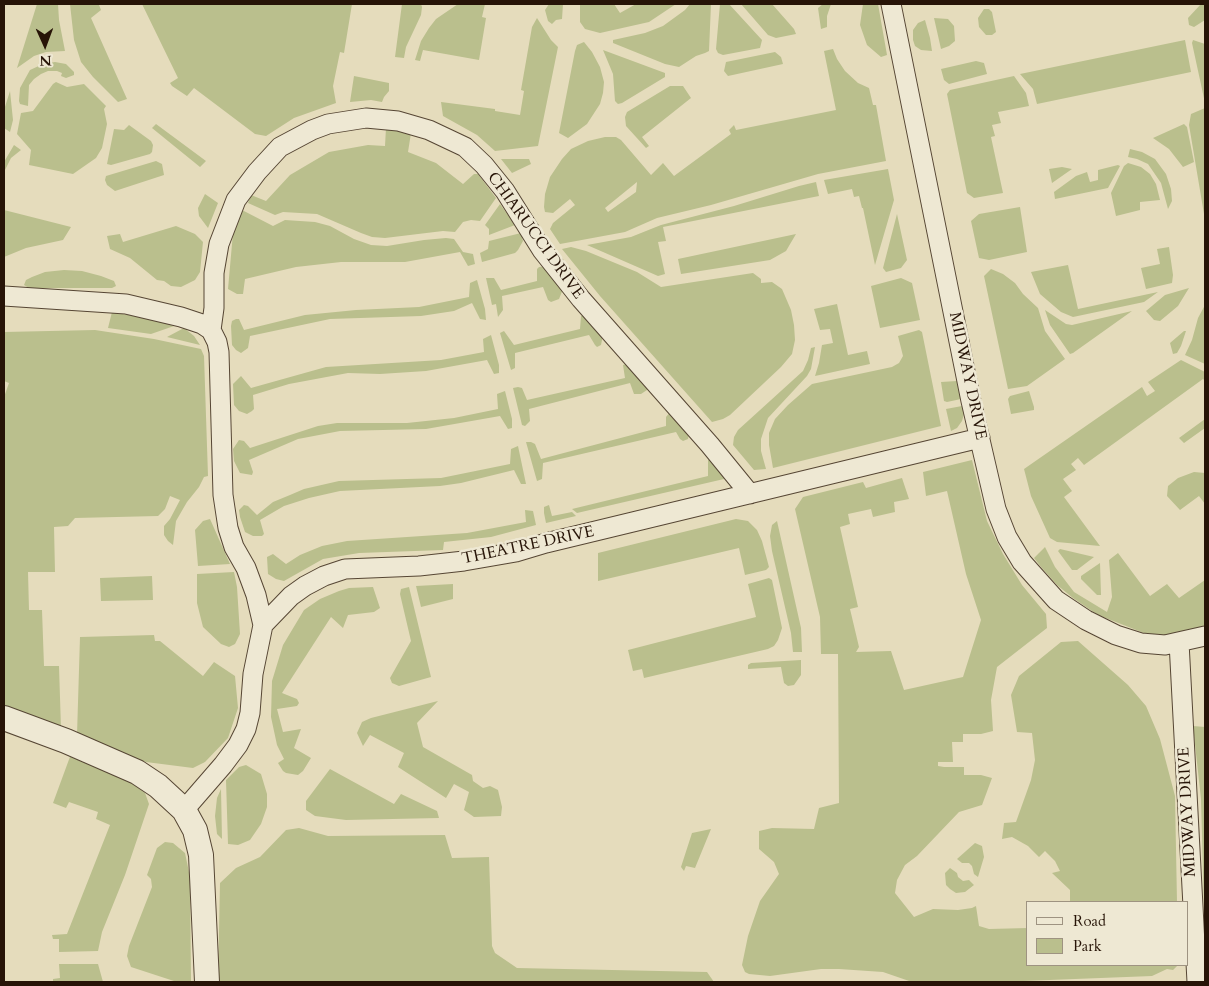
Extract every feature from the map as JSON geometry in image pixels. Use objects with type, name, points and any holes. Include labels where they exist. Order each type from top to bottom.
[{"type":"street","name":"MIDWAY DRIVE","points":[[891,4],[971,401],[996,509],[1006,537],[1022,562],[1056,600],[1086,620],[1116,635],[1141,643],[1165,645],[1205,636]]},
{"type":"street","name":"CHIARUCCI DRIVE","points":[[263,625],[256,594],[246,568],[234,546],[228,528],[223,495],[219,352],[212,330],[214,273],[219,244],[236,200],[257,172],[280,147],[312,130],[345,120],[366,118],[385,120],[429,130],[464,147],[484,165],[505,191],[542,250],[581,299],[710,445],[750,494]]},
{"type":"street","points":[[4,296],[126,304],[181,317],[202,324],[212,330]]},
{"type":"street","name":"THEATRE DRIVE","points":[[263,625],[291,596],[305,586],[324,576],[345,569],[419,566],[499,555],[980,438]]},
{"type":"street","points":[[184,810],[223,765],[238,745],[246,729],[250,713],[253,674],[263,625]]},
{"type":"street","name":"MIDWAY DRIVE","points":[[1179,642],[1197,982]]},
{"type":"street","points":[[4,718],[66,741],[138,772],[158,786],[184,810],[195,830],[201,855],[207,982]]},
{"type":"green space","points":[[37,4],[58,4],[65,51],[46,52],[34,56],[17,68]]},
{"type":"green space","points":[[70,4],[101,4],[99,5],[101,10],[91,18],[127,99],[118,102],[81,62],[74,40]]},
{"type":"green space","points":[[142,4],[352,4],[344,53],[340,52],[333,86],[336,103],[294,118],[266,136],[255,134],[194,88],[187,96],[172,86],[170,83],[178,78]]},
{"type":"green space","points":[[402,4],[421,4],[422,7],[421,15],[406,47],[404,58],[395,57]]},
{"type":"green space","points":[[458,4],[485,4],[482,17],[486,18],[479,60],[423,50],[420,61],[415,60],[421,41],[429,28],[436,19]]},
{"type":"green space","points":[[549,4],[563,4],[562,19],[556,20],[552,24],[548,21],[545,10]]},
{"type":"green space","points":[[580,4],[614,4],[620,13],[636,4],[676,4],[649,22],[600,33],[585,29],[580,22]]},
{"type":"green space","points":[[690,4],[711,4],[709,51],[696,56],[679,67],[665,64],[613,43],[613,40],[645,33],[663,26]]},
{"type":"green space","points":[[720,4],[729,4],[762,40],[760,48],[723,55],[718,53],[716,49]]},
{"type":"green space","points":[[741,4],[772,4],[794,29],[796,34],[776,38],[768,35]]},
{"type":"green space","points":[[823,4],[831,4],[827,16],[827,27],[821,29],[818,8]]},
{"type":"green space","points":[[863,4],[878,4],[887,55],[881,57],[867,45],[860,25]]},
{"type":"green space","points":[[1201,4],[1205,5],[1205,20],[1194,27],[1189,25],[1188,18]]},
{"type":"green space","points":[[984,9],[989,9],[992,12],[996,32],[992,35],[986,35],[979,27],[978,18]]},
{"type":"green space","points":[[537,18],[551,40],[558,47],[538,146],[495,151],[477,135],[443,116],[441,102],[495,109],[495,111],[520,115],[524,91],[521,90],[532,27]]},
{"type":"green space","points":[[934,18],[948,19],[954,26],[955,41],[941,49]]},
{"type":"green space","points":[[925,20],[932,51],[921,50],[915,46],[913,40],[913,30],[918,23]]},
{"type":"green space","points":[[1185,40],[1191,72],[1037,104],[1033,89],[1020,74]]},
{"type":"green space","points":[[1193,40],[1205,44],[1205,103],[1192,43]]},
{"type":"green space","points":[[584,42],[600,67],[604,82],[603,93],[600,104],[587,124],[568,138],[559,133],[575,51],[577,45]]},
{"type":"green space","points":[[833,49],[845,71],[858,83],[869,88],[873,105],[876,105],[886,161],[818,174],[711,205],[657,218],[625,232],[560,244],[550,229],[553,223],[575,205],[570,199],[553,213],[545,212],[545,194],[550,177],[571,149],[588,141],[605,137],[616,137],[621,140],[651,175],[663,163],[674,176],[731,134],[729,130],[734,125],[736,130],[836,110],[824,51]],"holes":[[[637,182],[636,192],[608,212],[605,208]]]},
{"type":"green space","points":[[603,50],[665,73],[665,77],[618,104],[615,101],[613,74]]},
{"type":"green space","points":[[775,52],[781,57],[783,64],[728,76],[724,71],[726,62]]},
{"type":"green space","points":[[976,61],[984,63],[987,74],[949,84],[944,80],[941,69]]},
{"type":"green space","points":[[55,62],[66,64],[74,72],[74,75],[66,78],[57,71],[48,71],[41,74],[29,85],[28,106],[20,104],[20,88],[30,70],[43,64]]},
{"type":"green space","points":[[354,76],[389,83],[389,91],[382,102],[371,100],[350,102]]},
{"type":"green space","points":[[1014,76],[1026,93],[1029,106],[998,112],[1001,123],[992,125],[995,136],[991,137],[1003,193],[974,198],[967,193],[947,94],[950,90]]},
{"type":"green space","points":[[56,82],[67,87],[84,84],[106,106],[104,109],[107,124],[102,148],[96,158],[73,174],[29,165],[31,150],[17,134],[21,113],[33,111]]},
{"type":"green space","points":[[670,86],[683,86],[691,98],[642,137],[649,146],[646,148],[626,126],[625,117],[627,112]]},
{"type":"green space","points":[[10,91],[13,120],[10,132],[4,128],[4,110]]},
{"type":"green space","points":[[1205,108],[1205,220],[1189,125],[1191,114]]},
{"type":"green space","points":[[156,124],[206,161],[200,167],[152,128]]},
{"type":"green space","points":[[1184,124],[1187,127],[1194,162],[1183,167],[1169,149],[1153,138]]},
{"type":"green space","points":[[129,125],[151,141],[153,145],[152,152],[111,165],[107,164],[114,129],[124,130]]},
{"type":"green space","points":[[386,128],[411,133],[408,152],[436,163],[463,184],[474,174],[478,174],[496,198],[480,221],[471,220],[463,222],[455,232],[443,231],[385,238],[372,237],[317,214],[283,212],[275,215],[248,203],[251,195],[266,201],[290,175],[329,152],[368,145],[385,146]]},
{"type":"green space","points":[[14,145],[21,150],[11,158],[4,172],[4,162]]},
{"type":"green space","points":[[1130,149],[1142,152],[1155,159],[1166,174],[1171,189],[1172,201],[1168,209],[1161,183],[1148,164],[1128,157]]},
{"type":"green space","points":[[501,159],[529,159],[531,164],[512,173]]},
{"type":"green space","points":[[156,161],[162,164],[164,175],[115,191],[107,185],[106,176]]},
{"type":"green space","points":[[1128,163],[1141,167],[1150,174],[1156,184],[1160,200],[1140,202],[1140,210],[1116,216],[1111,193],[1124,166]]},
{"type":"green space","points":[[1120,166],[1108,188],[1055,199],[1054,192],[1076,176],[1087,172],[1090,182],[1098,180],[1098,170]]},
{"type":"green space","points":[[1062,167],[1072,169],[1052,183],[1049,169]]},
{"type":"green space","points":[[888,169],[894,200],[875,265],[859,196],[854,197],[852,189],[828,194],[824,180]]},
{"type":"green space","points":[[816,182],[819,196],[663,227],[666,241],[658,242],[665,274],[658,276],[587,245],[631,237],[661,225]]},
{"type":"green space","points":[[205,194],[218,203],[208,228],[199,216],[198,208]]},
{"type":"green space","points":[[500,204],[515,225],[489,235],[489,229],[485,225]]},
{"type":"green space","points":[[1020,207],[1027,252],[989,260],[979,258],[971,221],[979,214]]},
{"type":"green space","points":[[4,210],[71,227],[63,240],[26,248],[4,257]]},
{"type":"green space","points":[[242,210],[273,226],[285,220],[315,222],[330,226],[354,239],[371,245],[387,246],[424,240],[454,239],[463,252],[473,254],[475,264],[468,266],[460,252],[405,262],[341,262],[296,267],[245,279],[243,294],[237,294],[228,289],[233,233]]},
{"type":"green space","points":[[897,214],[907,260],[901,268],[886,272],[883,268]]},
{"type":"green space","points":[[176,226],[195,234],[203,242],[200,272],[195,280],[181,287],[171,286],[164,281],[157,280],[130,258],[110,249],[107,236],[120,234],[123,242]]},
{"type":"green space","points":[[521,233],[523,241],[515,253],[482,262],[480,253],[488,249],[489,241]]},
{"type":"green space","points":[[796,234],[786,251],[770,260],[681,274],[678,259]]},
{"type":"green space","points":[[571,247],[586,251],[637,272],[661,287],[753,273],[761,279],[761,283],[772,282],[782,289],[791,310],[795,340],[792,354],[781,367],[730,415],[712,422],[600,296],[562,249]]},
{"type":"green space","points":[[1169,247],[1173,275],[1172,283],[1146,289],[1141,268],[1160,264],[1157,249]]},
{"type":"green space","points":[[1068,265],[1078,309],[1158,292],[1144,302],[1073,317],[1061,312],[1040,294],[1031,272]]},
{"type":"green space","points":[[547,266],[563,289],[559,299],[551,302],[548,300],[543,287],[502,296],[503,310],[498,317],[496,304],[492,305],[486,278],[494,278],[501,290],[537,281],[537,269]]},
{"type":"green space","points":[[991,269],[1003,274],[1015,283],[1023,294],[1038,308],[1045,331],[1065,359],[1027,386],[1008,389],[984,276]]},
{"type":"green space","points":[[82,271],[101,276],[114,281],[116,286],[112,288],[29,288],[24,285],[26,280],[45,272]]},
{"type":"green space","points":[[901,278],[912,283],[920,320],[880,328],[871,286]]},
{"type":"green space","points":[[477,280],[486,320],[480,319],[472,303],[454,311],[421,316],[330,319],[250,336],[248,348],[241,353],[232,345],[231,326],[232,321],[236,319],[239,319],[244,330],[305,315],[419,307],[469,297],[470,283]]},
{"type":"green space","points":[[1189,288],[1178,306],[1160,321],[1154,320],[1146,311],[1165,295]]},
{"type":"green space","points":[[837,304],[848,355],[867,351],[870,364],[815,376],[822,345],[833,343],[830,329],[820,330],[814,309]]},
{"type":"green space","points":[[1205,305],[1205,364],[1185,355],[1192,340],[1198,318]]},
{"type":"green space","points":[[1045,310],[1066,324],[1072,325],[1132,311],[1070,354],[1050,325]]},
{"type":"green space","points":[[112,312],[174,326],[151,334],[108,328]]},
{"type":"green space","points":[[588,313],[604,330],[601,345],[597,347],[589,335],[515,353],[515,368],[511,370],[500,333],[504,331],[514,345],[580,329],[581,316]]},
{"type":"green space","points":[[184,328],[194,336],[200,345],[167,337]]},
{"type":"green space","points":[[95,330],[154,339],[201,349],[204,356],[208,476],[204,477],[176,521],[173,545],[164,535],[164,526],[180,500],[170,496],[165,509],[158,516],[75,518],[68,526],[54,527],[55,572],[28,572],[29,610],[42,610],[44,666],[59,666],[61,729],[4,709],[4,397],[9,383],[4,381],[4,332]]},
{"type":"green space","points":[[919,330],[922,332],[941,426],[773,468],[769,433],[775,419],[788,405],[812,384],[892,367],[899,363],[903,356],[898,336]]},
{"type":"green space","points":[[1186,331],[1181,346],[1177,353],[1173,354],[1170,343]]},
{"type":"green space","points":[[491,335],[499,365],[499,373],[494,374],[487,360],[426,371],[380,374],[348,373],[289,384],[253,395],[254,409],[247,414],[239,411],[234,405],[233,384],[241,376],[251,388],[326,367],[441,360],[484,352],[483,339]]},
{"type":"green space","points":[[815,347],[811,369],[807,376],[768,418],[761,439],[761,451],[766,469],[754,470],[733,445],[734,437],[738,430],[803,371],[811,348]]},
{"type":"green space","points":[[1181,360],[1205,372],[1205,381],[1203,379],[1084,465],[1078,458],[1071,464],[1076,470],[1063,479],[1072,491],[1064,497],[1100,546],[1057,542],[1050,538],[1031,496],[1024,469],[1142,387],[1147,396],[1155,391],[1148,382]]},
{"type":"green space","points":[[623,365],[635,366],[647,384],[647,390],[641,394],[634,394],[630,383],[529,409],[530,421],[525,426],[522,425],[513,388],[522,388],[527,400],[625,378]]},
{"type":"green space","points":[[957,381],[961,399],[944,401],[941,382]]},
{"type":"green space","points":[[505,391],[512,419],[512,428],[508,429],[500,416],[426,429],[340,431],[298,439],[249,460],[253,472],[252,475],[240,473],[234,461],[233,449],[239,440],[244,441],[250,448],[318,426],[337,423],[407,423],[454,418],[498,409],[497,394]]},
{"type":"green space","points":[[1029,391],[1034,410],[1011,414],[1008,399],[1010,396]]},
{"type":"green space","points":[[962,406],[964,414],[962,421],[957,428],[951,431],[946,409]]},
{"type":"green space","points":[[671,411],[690,429],[688,439],[683,441],[676,432],[543,463],[542,479],[537,481],[526,442],[535,444],[541,459],[666,426],[666,417]]},
{"type":"green space","points":[[1205,419],[1205,428],[1184,443],[1179,438]]},
{"type":"green space","points":[[518,446],[526,484],[521,484],[514,470],[461,483],[440,486],[340,491],[284,506],[260,520],[264,534],[262,536],[253,536],[245,532],[240,517],[239,510],[244,505],[248,506],[257,515],[273,502],[304,489],[339,481],[441,478],[510,464],[511,449]]},
{"type":"green space","points":[[711,459],[725,475],[724,479],[577,513],[572,509],[708,476],[708,460]]},
{"type":"green space","points":[[972,460],[987,521],[1003,554],[1022,585],[1046,614],[1047,628],[997,667],[991,700],[993,731],[981,734],[963,734],[963,742],[952,742],[953,762],[938,762],[938,766],[964,767],[964,775],[981,775],[992,778],[982,805],[959,812],[917,856],[905,865],[897,880],[895,893],[914,917],[933,909],[958,910],[976,906],[979,926],[989,929],[1026,928],[1026,966],[1177,966],[1173,970],[1167,969],[1152,976],[998,982],[912,982],[883,972],[839,969],[821,969],[770,976],[745,972],[742,965],[748,936],[760,901],[779,874],[774,862],[759,849],[759,831],[772,828],[814,829],[819,808],[839,803],[838,654],[821,654],[820,617],[795,509],[803,497],[863,482],[866,488],[902,478],[909,499],[894,502],[895,512],[873,517],[871,509],[848,514],[850,524],[840,527],[858,607],[850,609],[859,647],[856,652],[891,651],[904,690],[963,677],[981,620],[966,574],[947,491],[926,496],[923,472]]},
{"type":"green space","points":[[1194,472],[1205,473],[1205,504],[1199,496],[1180,510],[1167,496],[1168,486],[1178,478]]},
{"type":"green space","points":[[549,505],[552,516],[572,512],[576,516],[546,523],[544,507]]},
{"type":"green space","points":[[525,510],[533,511],[536,525],[491,537],[444,542],[443,550],[359,553],[323,559],[284,581],[268,574],[267,557],[273,554],[286,564],[300,555],[322,546],[347,541],[467,533],[526,522]]},
{"type":"green space","points":[[210,519],[230,564],[198,566],[195,530],[203,521]]},
{"type":"green space","points":[[736,519],[748,521],[757,530],[769,567],[766,570],[745,575],[739,548],[598,581],[598,553]]},
{"type":"green space","points":[[777,521],[801,628],[802,652],[793,652],[791,633],[772,551],[770,536],[772,525]]},
{"type":"green space","points":[[1045,547],[1055,567],[1074,592],[1107,612],[1112,597],[1109,560],[1118,553],[1150,596],[1167,584],[1179,598],[1205,580],[1205,630],[1161,636],[1149,635],[1098,615],[1057,585],[1041,567],[1034,558]]},
{"type":"green space","points":[[1060,549],[1094,557],[1077,570],[1072,570],[1058,551]]},
{"type":"green space","points":[[1100,563],[1101,595],[1097,595],[1081,579],[1081,576]]},
{"type":"green space","points":[[234,572],[237,587],[240,634],[235,644],[229,647],[221,644],[203,627],[197,603],[197,574]]},
{"type":"green space","points":[[152,576],[153,600],[101,601],[100,578]]},
{"type":"green space","points":[[769,578],[772,580],[782,628],[774,646],[644,678],[642,669],[633,671],[628,650],[756,617],[748,584]]},
{"type":"green space","points":[[453,584],[453,599],[421,607],[416,586]]},
{"type":"green space","points":[[373,587],[380,608],[374,612],[348,615],[343,628],[331,617],[282,693],[297,699],[299,703],[297,706],[277,709],[283,732],[301,729],[294,748],[311,758],[303,771],[298,775],[286,773],[278,763],[284,759],[277,745],[271,717],[272,681],[283,645],[304,610],[320,599],[349,588]]},
{"type":"green space","points":[[409,587],[431,677],[399,686],[392,683],[390,678],[411,641],[400,594],[401,589]]},
{"type":"green space","points":[[154,635],[155,641],[160,641],[203,676],[214,662],[235,676],[238,708],[228,738],[205,762],[193,768],[146,762],[81,739],[77,735],[80,637]]},
{"type":"green space","points":[[1078,641],[1128,685],[1146,706],[1160,739],[1175,796],[1177,901],[1070,901],[1070,890],[1052,873],[1060,871],[1055,861],[1045,851],[1039,857],[1028,846],[1012,837],[1002,839],[1004,823],[1016,822],[1031,780],[1035,760],[1032,733],[1017,732],[1011,695],[1019,676],[1061,642]]},
{"type":"green space","points":[[801,660],[801,675],[794,685],[788,686],[784,683],[781,667],[748,669],[748,665],[751,663]]},
{"type":"green space","points":[[438,701],[417,723],[423,747],[472,775],[473,781],[483,788],[490,786],[498,790],[502,807],[501,816],[474,817],[464,810],[469,792],[454,784],[446,798],[398,767],[404,753],[370,735],[363,746],[357,733],[362,722]]},
{"type":"green space","points":[[1193,726],[1205,727],[1205,947],[1201,799]]},
{"type":"green space","points":[[71,754],[121,775],[145,793],[149,804],[125,875],[102,932],[98,951],[59,952],[59,939],[53,939],[52,935],[67,934],[110,825],[96,819],[98,812],[69,802],[66,808],[53,803]]},
{"type":"green space","points":[[246,765],[261,774],[267,794],[267,807],[261,824],[250,840],[238,845],[228,844],[226,780],[239,767]]},
{"type":"green space","points":[[330,769],[394,804],[401,794],[437,811],[439,818],[346,820],[315,816],[306,810],[306,801]]},
{"type":"green space","points":[[221,789],[222,839],[217,834],[215,816],[217,798]]},
{"type":"green space","points":[[299,828],[328,836],[445,835],[452,858],[489,857],[492,946],[495,953],[517,968],[707,972],[714,982],[218,982],[220,883],[236,868],[260,857],[286,830]]},
{"type":"green space","points":[[711,829],[695,868],[686,866],[684,871],[681,867],[692,833]]},
{"type":"green space","points":[[165,842],[173,843],[185,853],[190,877],[191,982],[177,982],[131,967],[127,956],[129,946],[152,887],[151,879],[147,875],[157,848]]},
{"type":"green space","points":[[975,843],[982,846],[984,857],[978,877],[974,874],[969,863],[962,863],[957,859]]},
{"type":"green space","points":[[950,868],[963,881],[969,880],[974,885],[965,892],[956,893],[950,889],[946,885],[945,873]]},
{"type":"green space","points":[[59,964],[98,964],[103,982],[53,982],[53,979],[60,978]]}]
